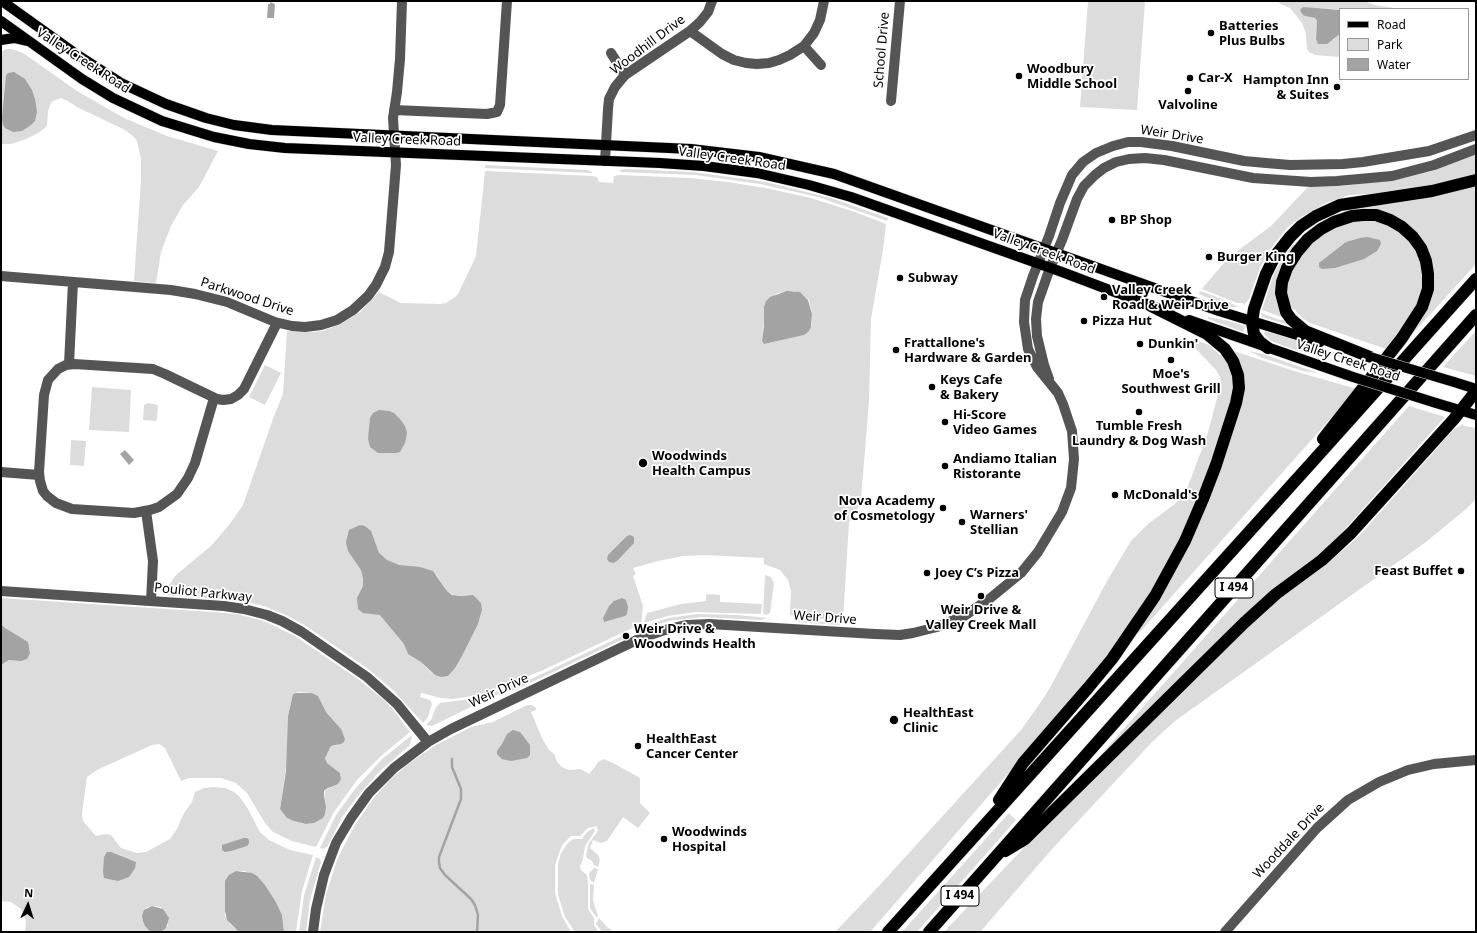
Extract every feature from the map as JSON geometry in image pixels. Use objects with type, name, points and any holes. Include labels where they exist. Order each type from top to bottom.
[{"type":"highway","points":[[1268,348],[1255,337],[1252,322],[1254,309],[1263,281],[1275,256],[1293,234],[1316,216],[1345,204],[1432,191],[1476,180]]},
{"type":"highway","points":[[1262,518],[1388,357],[1415,319],[1425,300],[1429,282],[1427,265],[1423,253],[1416,241],[1396,222],[1381,216],[1363,215],[1352,216],[1334,222],[1321,229],[1308,239],[1297,252],[1287,268],[1282,282],[1281,293],[1286,312],[1291,319],[1305,331],[1370,357]]},
{"type":"highway","name":"I 494","points":[[888,932],[1476,279]]},
{"type":"highway","points":[[980,830],[1023,763],[1112,659],[1152,601],[1191,527],[1209,485],[1223,443],[1236,403],[1239,388],[1238,375],[1233,360],[1225,349],[1212,338],[1151,306]]},
{"type":"highway","name":"I 494","points":[[929,932],[1476,315]]},
{"type":"highway","points":[[991,861],[1025,839],[1234,632],[1276,594],[1322,560],[1348,536],[1476,390]]},
{"type":"main road","name":"Valley Creek Road","points":[[2,1],[96,68],[137,91],[191,113],[234,125],[272,130],[691,148],[728,152],[802,166],[834,174],[1252,322],[1454,382],[1476,390]]},
{"type":"main road","name":"Valley Creek Road","points":[[1,21],[105,93],[146,114],[187,129],[231,141],[266,146],[704,166],[739,170],[783,178],[851,197],[1038,263],[1268,348],[1353,377],[1476,415]]},
{"type":"main road","points":[[1,40],[14,38],[30,42]]},
{"type":"street","name":"Parkwood Drive","points":[[1,276],[171,290],[203,295],[235,305],[277,323],[292,326],[305,327],[331,322],[353,310],[372,291],[383,273],[389,252],[396,165],[394,110],[399,66],[402,1]]},
{"type":"street","points":[[394,110],[487,114],[497,112],[500,105],[507,1]]},
{"type":"street","name":"Woodhill Drive","points":[[605,161],[609,99],[615,87],[625,75],[690,31],[708,12],[712,1]]},
{"type":"street","points":[[690,31],[722,54],[734,60],[758,64],[779,60],[804,46],[814,33],[820,20],[824,1]]},
{"type":"street","name":"School Drive","points":[[891,101],[900,1]]},
{"type":"street","points":[[804,46],[821,65]]},
{"type":"street","points":[[611,53],[625,75]]},
{"type":"street","name":"Weir Drive","points":[[1052,384],[1041,374],[1032,359],[1028,348],[1024,330],[1026,297],[1060,203],[1072,175],[1083,162],[1096,154],[1113,146],[1128,142],[1141,142],[1172,146],[1244,161],[1284,165],[1313,165],[1363,162],[1423,152],[1476,135]]},
{"type":"street","name":"Weir Drive","points":[[313,932],[316,908],[330,857],[344,829],[361,804],[382,779],[399,763],[428,742],[457,726],[641,638],[670,628],[714,624],[896,635],[913,633],[937,627],[969,613],[1006,586],[1027,566],[1046,541],[1060,516],[1068,498],[1074,470],[1071,426],[1058,393],[1046,372],[1039,348],[1036,323],[1039,299],[1077,199],[1084,186],[1104,168],[1116,162],[1137,158],[1156,159],[1253,178],[1311,182],[1392,176],[1434,165],[1476,149]]},
{"type":"street","points":[[69,364],[73,282]]},
{"type":"street","points":[[214,398],[195,462],[188,478],[180,491],[159,507],[146,511],[124,513],[76,509],[62,506],[53,501],[45,493],[40,484],[39,475],[46,385],[53,373],[61,367],[69,364],[156,370],[214,398],[229,400],[242,392],[277,323]]},
{"type":"street","points":[[1,472],[39,475]]},
{"type":"street","points":[[146,511],[153,561],[151,601]]},
{"type":"street","name":"Pouliot Parkway","points":[[1,591],[217,605],[244,609],[267,615],[288,624],[338,656],[379,686],[400,707],[428,742]]},
{"type":"street","name":"Wooddale Drive","points":[[1225,932],[1317,828],[1348,800],[1379,782],[1408,770],[1434,764],[1476,760]]},
{"type":"green space","points":[[1088,1],[1145,1],[1137,110],[1080,107]]},
{"type":"green space","points":[[1278,1],[1365,1],[1374,5],[1395,8],[1339,8],[1339,10],[1332,9],[1308,17],[1315,18],[1317,21],[1316,39],[1333,40],[1339,35],[1339,57],[1315,55],[1309,52],[1307,49],[1306,34],[1302,23],[1290,8],[1280,4]]},
{"type":"green space","points":[[6,49],[12,49],[23,53],[77,91],[124,118],[167,136],[218,151],[199,187],[183,205],[171,226],[161,252],[156,283],[134,281],[141,180],[141,159],[137,141],[125,130],[61,98],[53,101],[50,105],[47,125],[45,128],[24,140],[11,144],[1,144],[1,52]]},
{"type":"green space","points":[[1476,154],[1476,176],[1462,180],[1389,193],[1349,195],[1326,203],[1301,217],[1287,228],[1269,251],[1260,268],[1249,299],[1244,305],[1243,303],[1237,303],[1202,289],[1232,255],[1271,226],[1308,187],[1344,186],[1374,182]]},
{"type":"green space","points":[[485,165],[587,170],[592,172],[485,168]]},
{"type":"green space","points":[[620,170],[693,172],[766,182],[831,198],[888,218],[887,221],[818,197],[760,184],[696,175],[620,172]]},
{"type":"green space","name":"Woodwinds Health Campus","points":[[485,171],[592,176],[597,177],[599,182],[613,183],[614,176],[620,175],[689,178],[728,182],[807,197],[855,212],[886,224],[871,319],[869,401],[861,499],[860,505],[849,522],[843,620],[807,618],[790,615],[791,591],[788,580],[780,570],[764,564],[764,558],[704,555],[683,556],[658,561],[633,568],[636,574],[633,576],[643,606],[641,624],[541,671],[485,693],[453,699],[441,698],[421,693],[420,697],[430,700],[432,704],[428,717],[423,723],[393,690],[367,668],[306,626],[288,616],[264,606],[242,601],[164,595],[164,593],[186,594],[188,591],[166,589],[176,575],[211,546],[229,525],[243,505],[283,394],[287,331],[322,331],[339,325],[360,312],[379,292],[401,303],[446,303],[458,294],[476,256]],"holes":[[[794,291],[802,294],[809,300],[812,314],[812,325],[804,335],[764,344],[762,341],[766,301],[778,293]],[[436,574],[447,591],[455,596],[470,595],[482,610],[478,624],[462,656],[441,677],[432,673],[423,664]]]},
{"type":"green space","points":[[1476,183],[1476,264],[1406,341],[1429,302],[1413,229],[1345,212]]},
{"type":"green space","points":[[1372,220],[1384,223],[1405,235],[1416,251],[1422,266],[1422,289],[1417,303],[1397,336],[1386,349],[1310,323],[1302,318],[1294,309],[1291,310],[1287,301],[1287,281],[1299,256],[1321,235],[1346,222]]},
{"type":"green space","points":[[1293,244],[1295,246],[1289,255],[1284,317],[1281,317],[1262,310],[1274,273]]},
{"type":"green space","points":[[1200,291],[1239,307],[1232,307],[1199,294]]},
{"type":"green space","points":[[1261,313],[1280,320],[1286,320],[1289,325],[1262,317]]},
{"type":"green space","points":[[1208,317],[1245,326],[1243,332],[1208,319]]},
{"type":"green space","points":[[1476,330],[1476,376],[1443,367],[1474,333]]},
{"type":"green space","points":[[1265,331],[1344,355],[1343,357],[1298,351],[1271,341],[1264,334]]},
{"type":"green space","points":[[1196,340],[1209,345],[1220,355],[1223,353],[1228,359],[1235,382],[1225,425],[1187,526],[1131,628],[1074,698],[870,932],[835,932],[1021,730],[1052,684],[1107,581],[1131,541],[1148,524],[1176,503],[1186,491],[1207,436],[1221,383],[1220,377],[1216,370],[1196,349]]},
{"type":"green space","points":[[1231,350],[1294,371],[1357,389],[1139,633],[1136,631],[1145,618],[1240,406]]},
{"type":"green space","points":[[1249,351],[1263,354],[1318,373],[1303,371],[1263,358]]},
{"type":"green space","points":[[265,365],[281,373],[265,405],[249,397]]},
{"type":"green space","points":[[92,387],[131,390],[129,432],[89,430]]},
{"type":"green space","points":[[148,403],[158,405],[156,421],[143,420],[144,405]]},
{"type":"green space","points":[[1409,406],[1445,417],[1337,538],[1107,752],[1105,750]]},
{"type":"green space","points":[[1463,424],[1464,426],[1476,428],[1476,499],[1466,509],[1426,542],[1175,721],[1152,742],[1053,848],[980,932],[944,932],[1032,839],[1250,622],[1342,551],[1360,535],[1455,428]]},
{"type":"green space","points":[[71,440],[86,441],[84,466],[70,465]]},
{"type":"green space","points":[[765,575],[771,577],[774,583],[770,613],[766,615],[763,614]]},
{"type":"green space","points":[[706,595],[720,595],[720,602],[762,604],[761,614],[695,612],[668,616],[644,623],[647,613],[681,604],[706,601]]},
{"type":"green space","points":[[1,598],[237,614],[264,621],[295,636],[358,679],[384,700],[410,732],[382,755],[357,780],[334,812],[316,847],[292,841],[273,832],[265,823],[247,793],[236,783],[221,778],[189,778],[181,781],[165,748],[159,744],[152,745],[97,770],[87,777],[82,814],[83,821],[96,836],[106,834],[111,835],[121,848],[137,853],[146,852],[170,839],[177,829],[184,813],[192,802],[195,792],[204,788],[213,787],[225,788],[234,792],[239,796],[248,809],[260,832],[269,840],[290,850],[313,855],[302,891],[296,932],[284,932],[282,915],[265,885],[245,871],[236,871],[225,906],[225,916],[230,924],[239,932],[161,932],[168,925],[161,907],[152,906],[146,908],[150,931],[152,932],[25,932],[26,921],[21,909],[11,902],[1,901],[1,665],[9,660],[29,656],[30,649],[1,624]],"holes":[[[298,692],[312,693],[318,696],[326,712],[341,729],[339,745],[331,746],[325,758],[327,763],[340,773],[341,779],[332,787],[325,790],[324,801],[314,823],[306,824],[301,823],[280,809],[287,760],[288,716],[293,694]]]},
{"type":"green space","points":[[697,614],[738,615],[767,618],[760,620],[701,617],[669,621],[646,628],[645,626],[668,618]]},
{"type":"green space","points":[[798,620],[842,623],[839,625],[799,622]]},
{"type":"green space","points":[[624,635],[626,638],[515,690],[493,696],[432,726],[426,725],[431,720],[436,707],[440,703],[479,698],[531,679]]},
{"type":"green space","points":[[527,705],[532,705],[536,708],[536,710],[531,712],[543,740],[549,750],[554,754],[557,762],[562,767],[569,770],[581,769],[589,774],[598,762],[604,759],[613,763],[640,778],[640,803],[650,813],[638,828],[623,817],[607,841],[601,843],[593,840],[590,848],[598,855],[600,860],[598,867],[587,858],[586,855],[589,843],[598,831],[597,826],[588,828],[580,836],[571,836],[562,845],[555,865],[555,893],[562,916],[571,932],[320,932],[326,894],[337,860],[357,822],[376,795],[408,764],[436,745],[471,727],[493,722]]},
{"type":"green space","points":[[412,735],[409,746],[380,771],[357,797],[343,816],[327,847],[323,849],[320,848],[336,815],[355,789],[382,759]]},
{"type":"green space","points":[[1009,813],[1016,820],[917,932],[902,932]]},
{"type":"green space","points":[[594,828],[595,831],[585,846],[583,859],[580,866],[581,870],[587,875],[588,909],[594,918],[594,925],[598,931],[575,932],[565,917],[558,895],[558,864],[561,853],[568,843],[573,839],[582,839],[587,832]]},
{"type":"green space","points":[[316,857],[320,859],[321,862],[310,900],[306,932],[299,932],[304,895]]},
{"type":"green space","points":[[594,868],[598,869],[594,883],[590,880],[589,873]]},
{"type":"green space","points":[[590,884],[594,885],[593,900],[598,916],[596,917],[590,908]]},
{"type":"green space","points":[[599,918],[614,932],[602,932],[596,924]]},
{"type":"water","points":[[270,2],[275,4],[274,18],[267,18],[268,4],[270,4]]},
{"type":"water","points":[[1303,7],[1339,10],[1339,35],[1327,44],[1318,44],[1316,39],[1317,21],[1315,18],[1305,16],[1300,10]]},
{"type":"water","points":[[14,72],[25,79],[32,90],[37,112],[35,121],[31,125],[22,131],[13,132],[5,128],[2,118],[6,76],[8,73]]},
{"type":"water","points":[[1367,237],[1380,240],[1381,244],[1377,251],[1364,259],[1335,268],[1322,269],[1319,267],[1319,263],[1346,242]]},
{"type":"water","points":[[787,291],[800,292],[808,300],[812,314],[811,327],[804,335],[764,344],[762,341],[764,307],[766,301],[770,297]]},
{"type":"water","points":[[379,410],[394,413],[405,426],[407,433],[405,443],[400,452],[378,453],[370,447],[368,439],[370,418],[373,413]]},
{"type":"water","points":[[125,450],[134,460],[129,465],[120,454]]},
{"type":"water","points":[[360,525],[365,526],[371,531],[379,553],[387,560],[399,565],[420,567],[433,571],[447,591],[452,595],[473,595],[481,603],[482,610],[478,624],[462,656],[448,676],[441,677],[435,675],[421,662],[408,654],[404,644],[380,615],[363,613],[358,609],[357,598],[363,586],[363,578],[361,570],[348,551],[346,542],[349,530]]},
{"type":"water","points":[[630,535],[634,537],[634,543],[617,561],[613,563],[609,562],[607,559],[608,555],[627,536]]},
{"type":"water","points":[[622,598],[626,600],[628,607],[627,614],[625,616],[604,622],[603,618],[609,606],[614,601]]},
{"type":"water","points":[[1,624],[28,642],[30,653],[27,659],[21,661],[9,660],[1,665]]},
{"type":"water","points":[[312,693],[318,696],[326,712],[341,729],[345,739],[341,744],[331,746],[325,758],[327,763],[340,773],[341,779],[338,784],[324,791],[326,807],[325,814],[323,818],[314,823],[306,824],[287,818],[280,809],[286,771],[288,716],[293,694]]},
{"type":"water","points":[[513,730],[520,732],[530,745],[530,755],[527,758],[511,761],[502,759],[497,754],[497,751],[507,734]]},
{"type":"water","points":[[244,838],[249,840],[247,846],[225,852],[222,850],[222,845]]},
{"type":"water","points":[[107,852],[111,852],[136,862],[135,868],[129,877],[118,881],[104,878],[104,857]]},
{"type":"water","points":[[236,871],[252,873],[265,885],[282,915],[284,932],[239,932],[227,920],[225,911],[225,881],[229,875]]},
{"type":"water","points":[[152,906],[163,909],[169,918],[166,928],[161,932],[150,931],[145,926],[143,921],[142,916],[144,910]]},
{"type":"waterway","points":[[452,759],[452,767],[461,789],[461,799],[439,857],[439,862],[440,868],[445,875],[471,899],[475,905],[478,915],[477,932]]},
{"type":"place","name":"Batteries Plus Bulbs","points":[[1211,33]]},
{"type":"place","name":"Woodbury Middle School","points":[[1019,76]]},
{"type":"place","name":"Car-X","points":[[1190,78]]},
{"type":"place","name":"Hampton Inn & Suites","points":[[1337,87]]},
{"type":"place","name":"Valvoline","points":[[1188,91]]},
{"type":"place","name":"BP Shop","points":[[1112,220]]},
{"type":"place","name":"Burger King","points":[[1209,257]]},
{"type":"place","name":"Subway","points":[[900,278]]},
{"type":"place","name":"Valley Creek Road & Weir Drive","points":[[1104,297]]},
{"type":"place","name":"Pizza Hut","points":[[1084,321]]},
{"type":"place","name":"Dunkin'","points":[[1140,344]]},
{"type":"place","name":"Frattallone's Hardware & Garden","points":[[896,350]]},
{"type":"place","name":"Moe's Southwest Grill","points":[[1171,360]]},
{"type":"place","name":"Keys Cafe & Bakery","points":[[932,387]]},
{"type":"place","name":"Tumble Fresh Laundry & Dog Wash","points":[[1139,412]]},
{"type":"place","name":"Hi-Score Video Games","points":[[945,422]]},
{"type":"place","name":"Woodwinds Health Campus","points":[[643,463]]},
{"type":"place","name":"Andiamo Italian Ristorante","points":[[945,466]]},
{"type":"place","name":"McDonald's","points":[[1115,495]]},
{"type":"place","name":"Nova Academy of Cosmetology","points":[[943,508]]},
{"type":"place","name":"Warners' Stellian","points":[[962,522]]},
{"type":"place","name":"Feast Buffet","points":[[1461,571]]},
{"type":"place","name":"Joey C’s Pizza","points":[[927,573]]},
{"type":"place","name":"Weir Drive & Valley Creek Mall","points":[[981,596]]},
{"type":"place","name":"Weir Drive & Woodwinds Health","points":[[626,636]]},
{"type":"place","name":"HealthEast Clinic","points":[[894,720]]},
{"type":"place","name":"HealthEast Cancer Center","points":[[638,746]]},
{"type":"place","name":"Woodwinds Hospital","points":[[664,839]]}]
